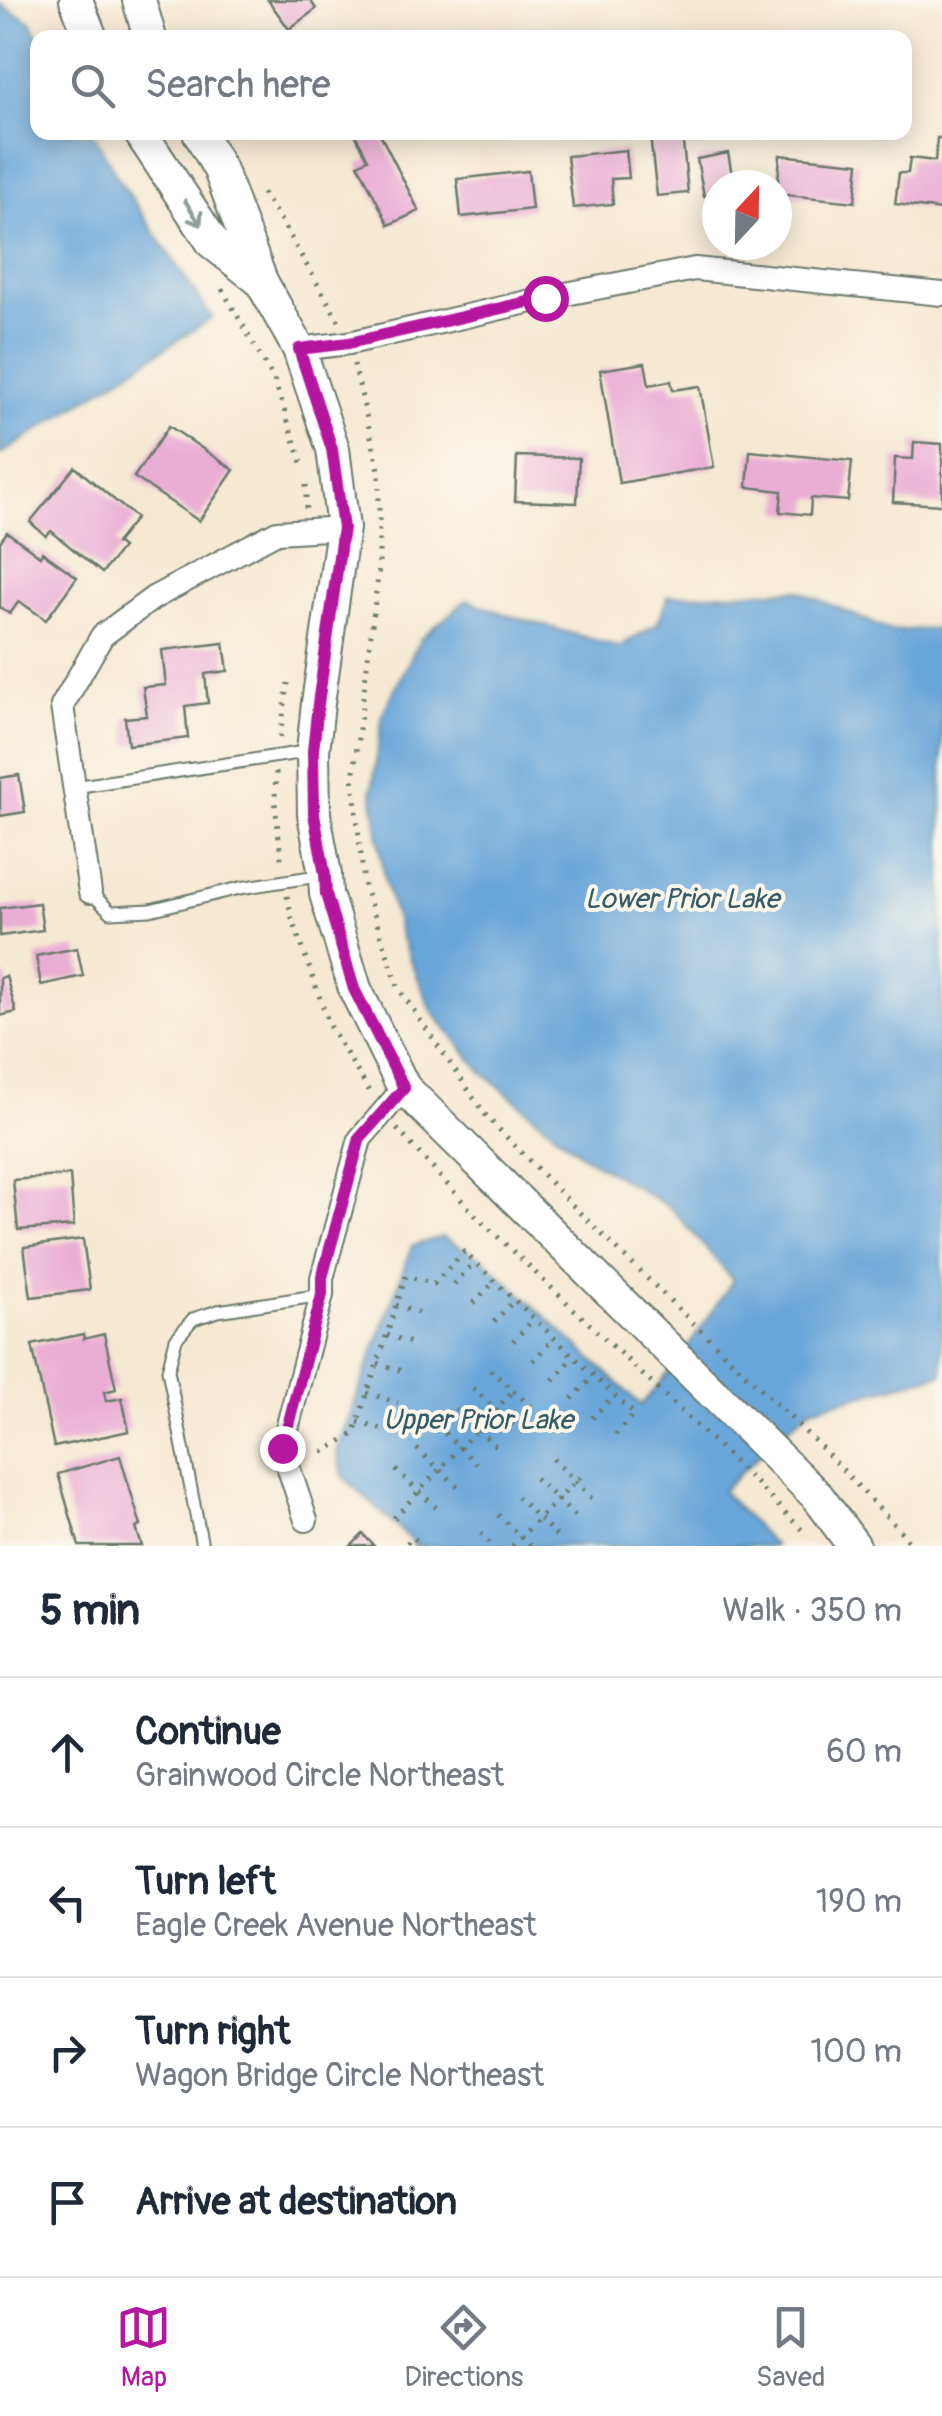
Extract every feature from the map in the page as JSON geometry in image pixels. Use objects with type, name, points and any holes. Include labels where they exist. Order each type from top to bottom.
[{"type":"main road","points":[[76,0],[88,30]]},
{"type":"main road","points":[[139,0],[148,30]]},
{"type":"main road","points":[[145,140],[213,243],[261,281]]},
{"type":"main road","points":[[203,140],[220,170],[261,281],[299,349],[332,449],[343,528],[313,751],[314,814],[326,894],[354,989],[404,1088],[818,1497],[854,1546]]},
{"type":"street","points":[[299,349],[349,343],[545,298],[695,269],[942,294]]},
{"type":"street","points":[[90,892],[62,706],[102,636],[154,598],[277,532],[343,528]]},
{"type":"street","points":[[306,1520],[282,1448],[360,1138],[404,1088]]},
{"type":"lane","points":[[74,787],[313,751]]},
{"type":"lane","points":[[90,892],[110,912],[150,910],[240,888],[325,875]]},
{"type":"lane","points":[[202,1546],[168,1370],[176,1339],[193,1319],[218,1310],[322,1295]]},
{"type":"path","points":[[258,186],[333,307],[349,343],[380,470],[379,569],[353,778],[364,885],[399,989],[487,1117],[582,1215],[826,1451],[912,1546]]},
{"type":"path","points":[[324,1452],[354,1434],[406,1276],[434,1284],[464,1252],[634,1414],[614,1437]]},
{"type":"path","points":[[454,1284],[475,1262]]},
{"type":"path","points":[[474,1303],[495,1281]]},
{"type":"path","points":[[494,1322],[514,1300]]},
{"type":"path","points":[[396,1305],[426,1315]]},
{"type":"path","points":[[513,1341],[534,1319]]},
{"type":"path","points":[[387,1334],[417,1344]]},
{"type":"path","points":[[533,1361],[554,1338]]},
{"type":"path","points":[[553,1380],[574,1357]]},
{"type":"path","points":[[378,1363],[408,1373]]},
{"type":"path","points":[[490,1370],[536,1411]]},
{"type":"path","points":[[572,1399],[594,1376]]},
{"type":"path","points":[[650,1382],[806,1535]]},
{"type":"path","points":[[473,1388],[518,1430]]},
{"type":"path","points":[[394,1518],[514,1390]]},
{"type":"path","points":[[368,1393],[398,1403]]},
{"type":"path","points":[[592,1418],[614,1395]]},
{"type":"path","points":[[454,1408],[500,1450]]},
{"type":"path","points":[[358,1422],[388,1431]]},
{"type":"path","points":[[437,1426],[482,1469]]},
{"type":"path","points":[[417,1449],[463,1491]]},
{"type":"path","points":[[553,1459],[596,1504]]},
{"type":"path","points":[[396,1470],[442,1513]]},
{"type":"path","points":[[512,1546],[584,1473]]},
{"type":"path","points":[[535,1478],[580,1522]]},
{"type":"path","points":[[516,1496],[560,1540]]},
{"type":"path","points":[[498,1514],[530,1546]]},
{"type":"path","points":[[480,1533],[493,1546]]},
{"type":"path","points":[[406,1542],[413,1537],[422,1546]]},
{"type":"water","points":[[0,4],[31,22],[35,30],[30,30],[30,140],[97,140],[212,318],[0,455]]},
{"type":"water","name":"Lower Prior Lake","points":[[797,590],[890,631],[942,628],[942,1374],[811,1408],[722,1491],[774,1546],[414,1546],[343,1476],[337,1451],[412,1246],[442,1237],[482,1258],[641,1405],[679,1361],[733,1280],[671,1208],[586,1158],[483,1073],[432,1011],[401,938],[385,881],[372,790],[383,713],[421,638],[467,600],[619,647],[658,623],[668,596]]},
{"type":"building","points":[[268,0],[310,0],[316,9],[289,29]]},
{"type":"building","points":[[937,138],[942,138],[942,210],[895,204],[899,173],[908,173],[910,158],[935,161]]},
{"type":"building","points":[[358,140],[383,140],[419,211],[389,225],[358,164],[368,159]]},
{"type":"building","points":[[650,140],[683,140],[688,193],[657,196]]},
{"type":"building","points":[[626,150],[629,178],[611,179],[613,204],[573,208],[567,156]]},
{"type":"building","points":[[728,153],[731,170],[702,170],[702,185],[697,159]]},
{"type":"building","points":[[780,155],[859,163],[855,202],[792,196],[792,170],[779,170]]},
{"type":"building","points":[[528,171],[532,209],[461,217],[457,179]]},
{"type":"building","points":[[645,363],[649,385],[671,381],[673,390],[700,386],[714,467],[619,483],[600,370]]},
{"type":"building","points":[[169,426],[234,470],[199,521],[134,477]]},
{"type":"building","points":[[914,442],[942,444],[942,505],[893,502],[895,458],[913,459]]},
{"type":"building","points":[[750,451],[852,461],[848,501],[811,498],[810,515],[780,512],[782,491],[747,487]]},
{"type":"building","points":[[517,456],[579,458],[577,503],[515,501]]},
{"type":"building","points":[[75,467],[136,518],[116,543],[122,548],[102,573],[51,531],[46,536],[30,522]]},
{"type":"building","points":[[7,532],[77,577],[46,620],[19,601],[10,614],[0,607],[0,542]]},
{"type":"building","points":[[224,643],[228,671],[205,674],[208,703],[185,706],[188,738],[128,745],[125,718],[147,716],[143,687],[166,685],[162,650]]},
{"type":"building","points":[[19,775],[25,812],[0,816],[0,778]]},
{"type":"building","points":[[39,903],[43,930],[0,936],[0,908]]},
{"type":"building","points":[[77,948],[83,976],[41,985],[36,956]]},
{"type":"building","points":[[6,976],[16,1012],[0,1016],[0,978]]},
{"type":"building","points":[[70,1175],[74,1226],[18,1230],[13,1180]]},
{"type":"building","points":[[83,1239],[90,1290],[31,1297],[24,1247]]},
{"type":"building","points":[[83,1334],[84,1339],[104,1334],[116,1389],[104,1392],[106,1401],[122,1398],[129,1431],[54,1447],[32,1345]]},
{"type":"building","points":[[120,1456],[141,1526],[136,1528],[142,1546],[79,1546],[58,1474]]},
{"type":"building","points":[[363,1534],[374,1546],[351,1546]]},
{"type":"route","points":[[282,1448],[360,1138],[404,1088],[354,989],[326,894],[314,814],[313,751],[343,528],[332,449],[299,349],[349,343],[545,298]]},
{"type":"water label","name":"Upper Prior Lake","points":[[478,1420]]}]
